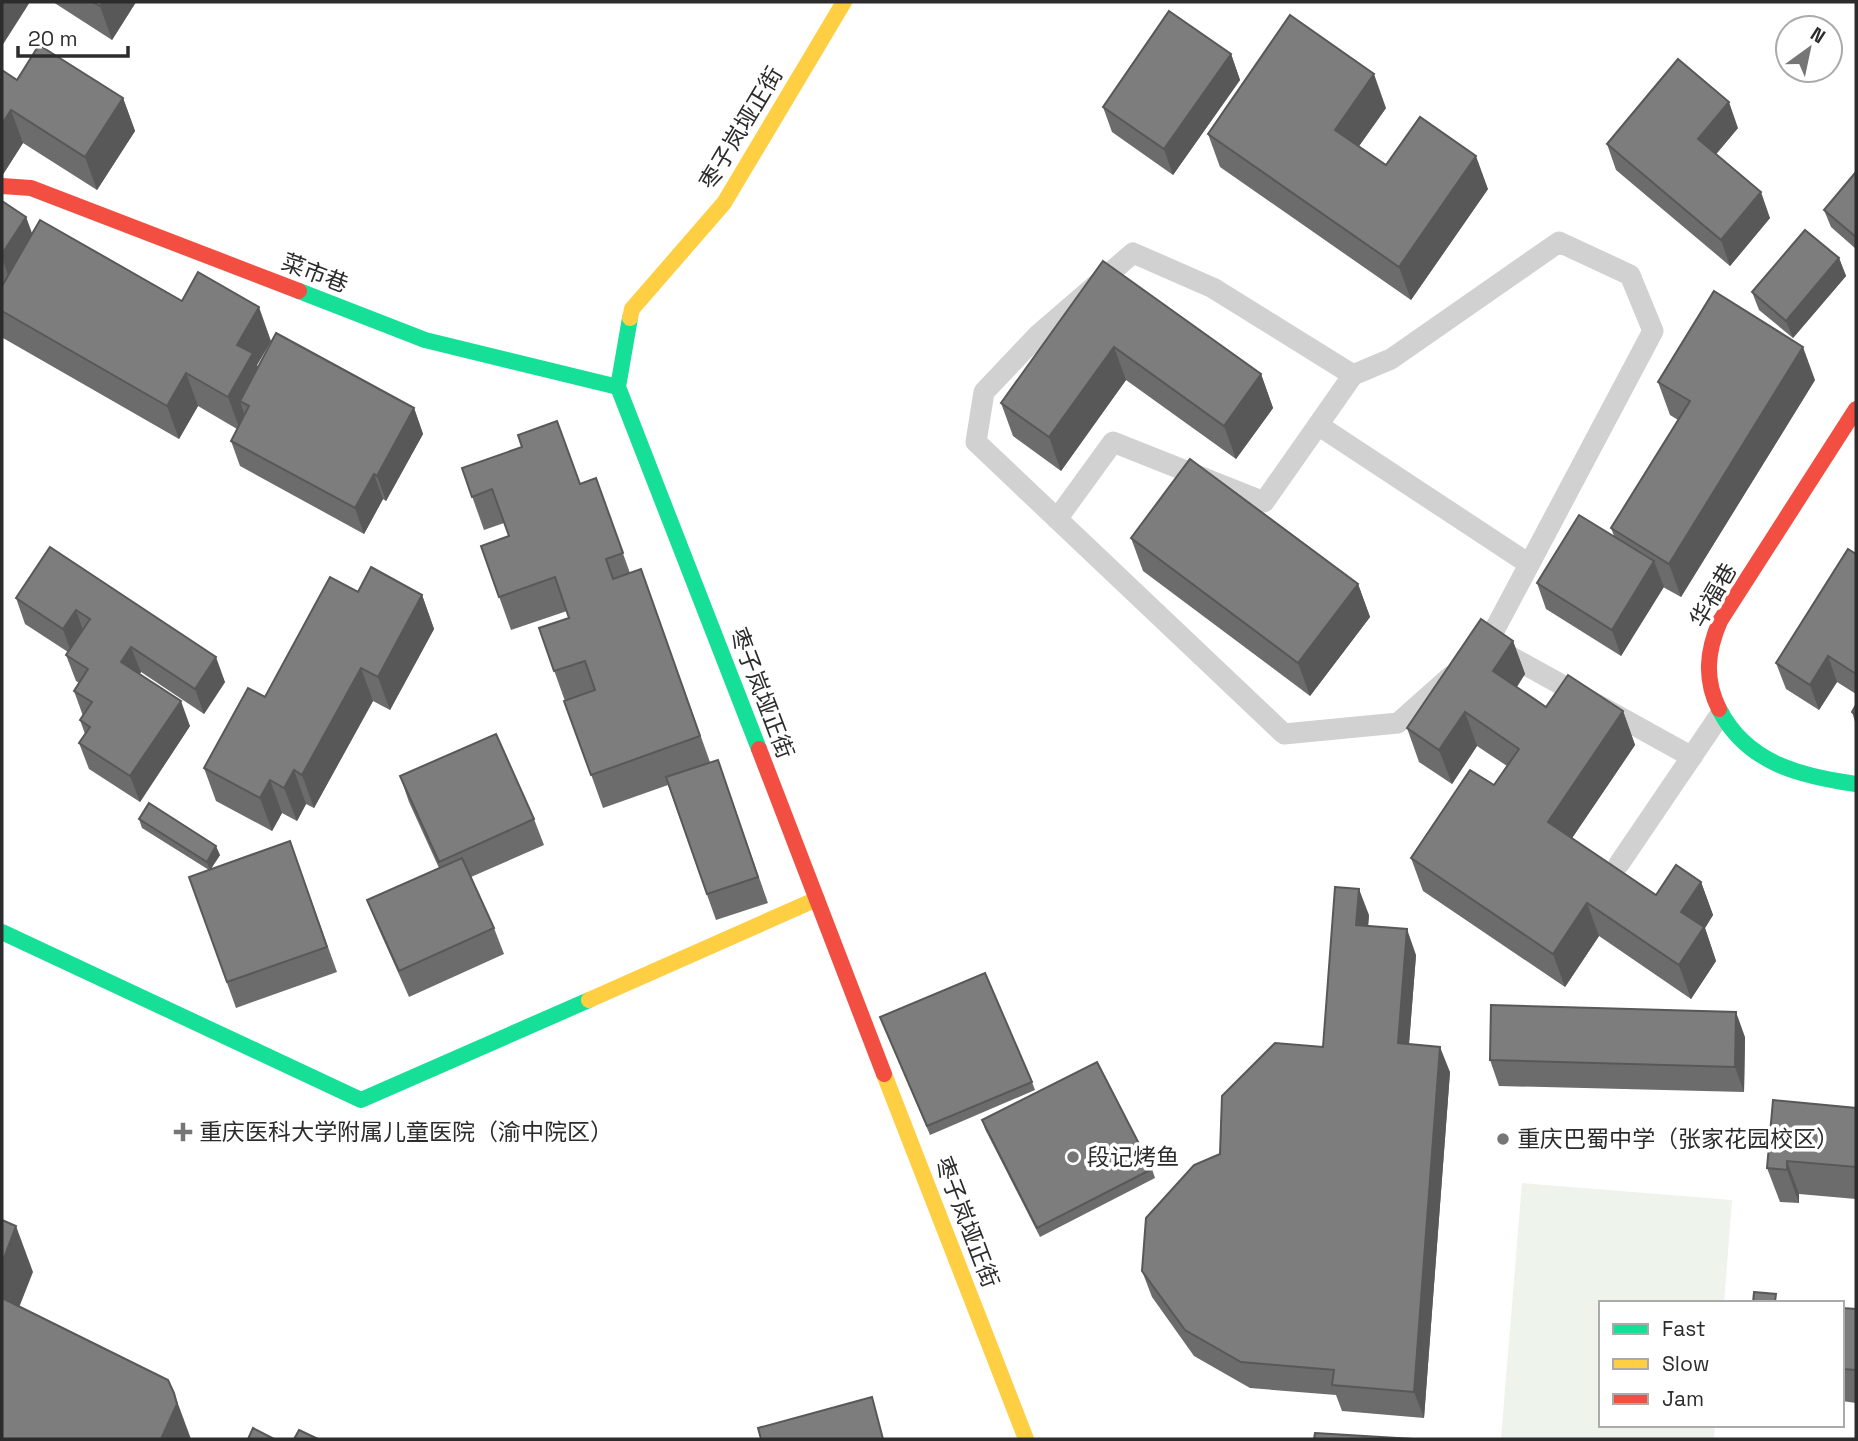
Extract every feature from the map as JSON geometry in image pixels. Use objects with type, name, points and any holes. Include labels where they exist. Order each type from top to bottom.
[{"type":"street","name":"枣子岚垭正街","points":[[844,2],[724,202],[632,309],[618,387],[1027,1439]]},
{"type":"street","name":"菜市巷","points":[[2,186],[31,188],[425,340],[618,387]]},
{"type":"street","name":"华福巷","points":[[1856,410],[1720,621],[1711,643],[1707,665],[1710,687],[1720,715],[1747,744],[1769,760],[1797,774],[1856,784]]},
{"type":"street","points":[[2,932],[361,1100],[817,899]]},
{"type":"lane","points":[[1057,519],[1113,442],[1264,502],[1353,375],[1391,359],[1559,242],[1630,275],[1653,331],[1487,644],[1398,723],[1284,734],[1057,519],[976,442],[984,392],[1038,335],[1133,253],[1213,288],[1353,375]]},
{"type":"lane","points":[[1318,425],[1529,564]]},
{"type":"lane","points":[[1487,644],[1692,757]]},
{"type":"lane","points":[[1619,864],[1720,715]]},
{"type":"shaded area","points":[[1522,1183],[1732,1200],[1724,1301],[1599,1301],[1599,1427],[1715,1427],[1714,1439],[1501,1439]]},
{"type":"building","points":[[1169,11],[1231,54],[1164,149],[1103,107]]},
{"type":"building","points":[[1290,15],[1374,74],[1335,130],[1386,165],[1420,117],[1476,156],[1399,267],[1208,134]]},
{"type":"building","points":[[39,45],[123,98],[85,157],[11,110],[2,124],[2,70],[17,80]]},
{"type":"building","points":[[1678,59],[1729,102],[1698,139],[1761,192],[1721,240],[1607,144]]},
{"type":"building","points":[[1856,174],[1856,237],[1824,210]]},
{"type":"building","points":[[2,201],[26,217],[2,254]]},
{"type":"building","points":[[40,220],[182,301],[198,272],[259,307],[237,345],[253,353],[228,397],[186,373],[167,406],[2,311],[2,286]]},
{"type":"building","points":[[1805,230],[1839,258],[1786,321],[1752,292]]},
{"type":"building","points":[[1103,261],[1261,374],[1224,426],[1114,347],[1049,437],[1001,403]]},
{"type":"building","points":[[1714,291],[1803,347],[1669,564],[1611,528],[1690,401],[1658,382]]},
{"type":"building","points":[[276,333],[414,408],[377,476],[374,474],[355,508],[231,441],[249,406],[240,401]]},
{"type":"building","points":[[557,421],[580,484],[596,478],[623,553],[606,559],[613,579],[641,569],[700,736],[591,775],[564,701],[595,690],[585,661],[554,671],[539,628],[569,618],[555,577],[499,597],[481,546],[509,536],[492,489],[472,497],[462,468],[522,447],[518,435]]},
{"type":"building","points":[[1190,459],[1358,584],[1298,663],[1131,538]]},
{"type":"building","points":[[1579,515],[1654,561],[1612,630],[1537,583]]},
{"type":"building","points":[[50,547],[216,657],[195,689],[131,647],[121,662],[181,701],[130,776],[79,743],[90,727],[80,720],[92,702],[74,691],[88,669],[66,655],[90,619],[76,610],[63,629],[16,598]]},
{"type":"building","points":[[1848,549],[1856,554],[1856,674],[1828,656],[1810,685],[1776,663]]},
{"type":"building","points":[[371,567],[422,595],[378,677],[361,668],[302,775],[294,770],[284,788],[270,780],[260,798],[204,768],[248,688],[265,697],[330,577],[358,592]]},
{"type":"building","points":[[1481,619],[1513,641],[1493,671],[1546,707],[1568,675],[1623,711],[1548,822],[1656,895],[1676,865],[1701,882],[1681,912],[1704,927],[1679,965],[1587,903],[1553,954],[1411,858],[1470,770],[1494,785],[1519,749],[1465,712],[1439,750],[1407,728]]},
{"type":"building","points":[[496,734],[534,819],[439,862],[400,776]]},
{"type":"building","points":[[718,760],[758,877],[707,894],[666,777]]},
{"type":"building","points":[[149,803],[216,846],[207,862],[139,819]]},
{"type":"building","points":[[290,841],[327,947],[227,982],[189,877]]},
{"type":"building","points":[[462,858],[494,928],[399,971],[367,900]]},
{"type":"building","points":[[1335,887],[1359,889],[1356,925],[1407,929],[1398,1043],[1440,1047],[1414,1392],[1332,1385],[1334,1370],[1241,1362],[1185,1330],[1142,1271],[1146,1218],[1194,1165],[1220,1154],[1222,1096],[1275,1043],[1323,1047]]},
{"type":"building","points":[[985,973],[1032,1082],[927,1126],[880,1017]]},
{"type":"building","points":[[1491,1005],[1736,1012],[1735,1067],[1490,1060]]},
{"type":"building","points":[[1097,1062],[1152,1169],[1037,1228],[982,1120]]},
{"type":"building","points":[[1773,1100],[1856,1108],[1856,1167],[1787,1161],[1787,1170],[1767,1168]]},
{"type":"building","points":[[2,1220],[16,1226],[2,1263]]},
{"type":"building","points":[[1754,1292],[1776,1294],[1775,1301],[1753,1301]]},
{"type":"building","points":[[2,1298],[168,1380],[177,1404],[161,1439],[2,1439]]},
{"type":"building","points":[[1844,1308],[1856,1309],[1856,1370],[1844,1369]]},
{"type":"building","points":[[872,1397],[883,1439],[761,1439],[758,1428]]},
{"type":"building","points":[[253,1428],[274,1439],[248,1439]]},
{"type":"building","points":[[299,1430],[318,1439],[294,1439]]},
{"type":"building","points":[[1315,1433],[1414,1439],[1314,1439]]},
{"type":"traffic: fast","points":[[299,291],[425,340],[618,387]]},
{"type":"traffic: fast","points":[[630,318],[618,387],[759,749]]},
{"type":"traffic: fast","points":[[1719,709],[1744,743],[1760,755],[1815,777],[1856,784]]},
{"type":"traffic: fast","points":[[2,932],[361,1100],[589,1000]]},
{"type":"traffic: slow","points":[[630,318],[632,309],[724,203],[844,2]]},
{"type":"traffic: slow","points":[[589,1000],[817,899]]},
{"type":"traffic: slow","points":[[884,1074],[1026,1439]]},
{"type":"traffic: jam","points":[[2,186],[31,188],[299,291]]},
{"type":"traffic: jam","points":[[1719,709],[1711,687],[1709,665],[1712,643],[1720,621],[1856,409]]},
{"type":"traffic: jam","points":[[759,749],[884,1074]]},
{"type":"place","name":"重庆医科大学附属儿童医院（渝中院区）","points":[[183,1132]]},
{"type":"place","name":"重庆巴蜀中学（张家花园校区）","points":[[1503,1139]]},
{"type":"place","name":"段记烤鱼","points":[[1073,1157]]}]
